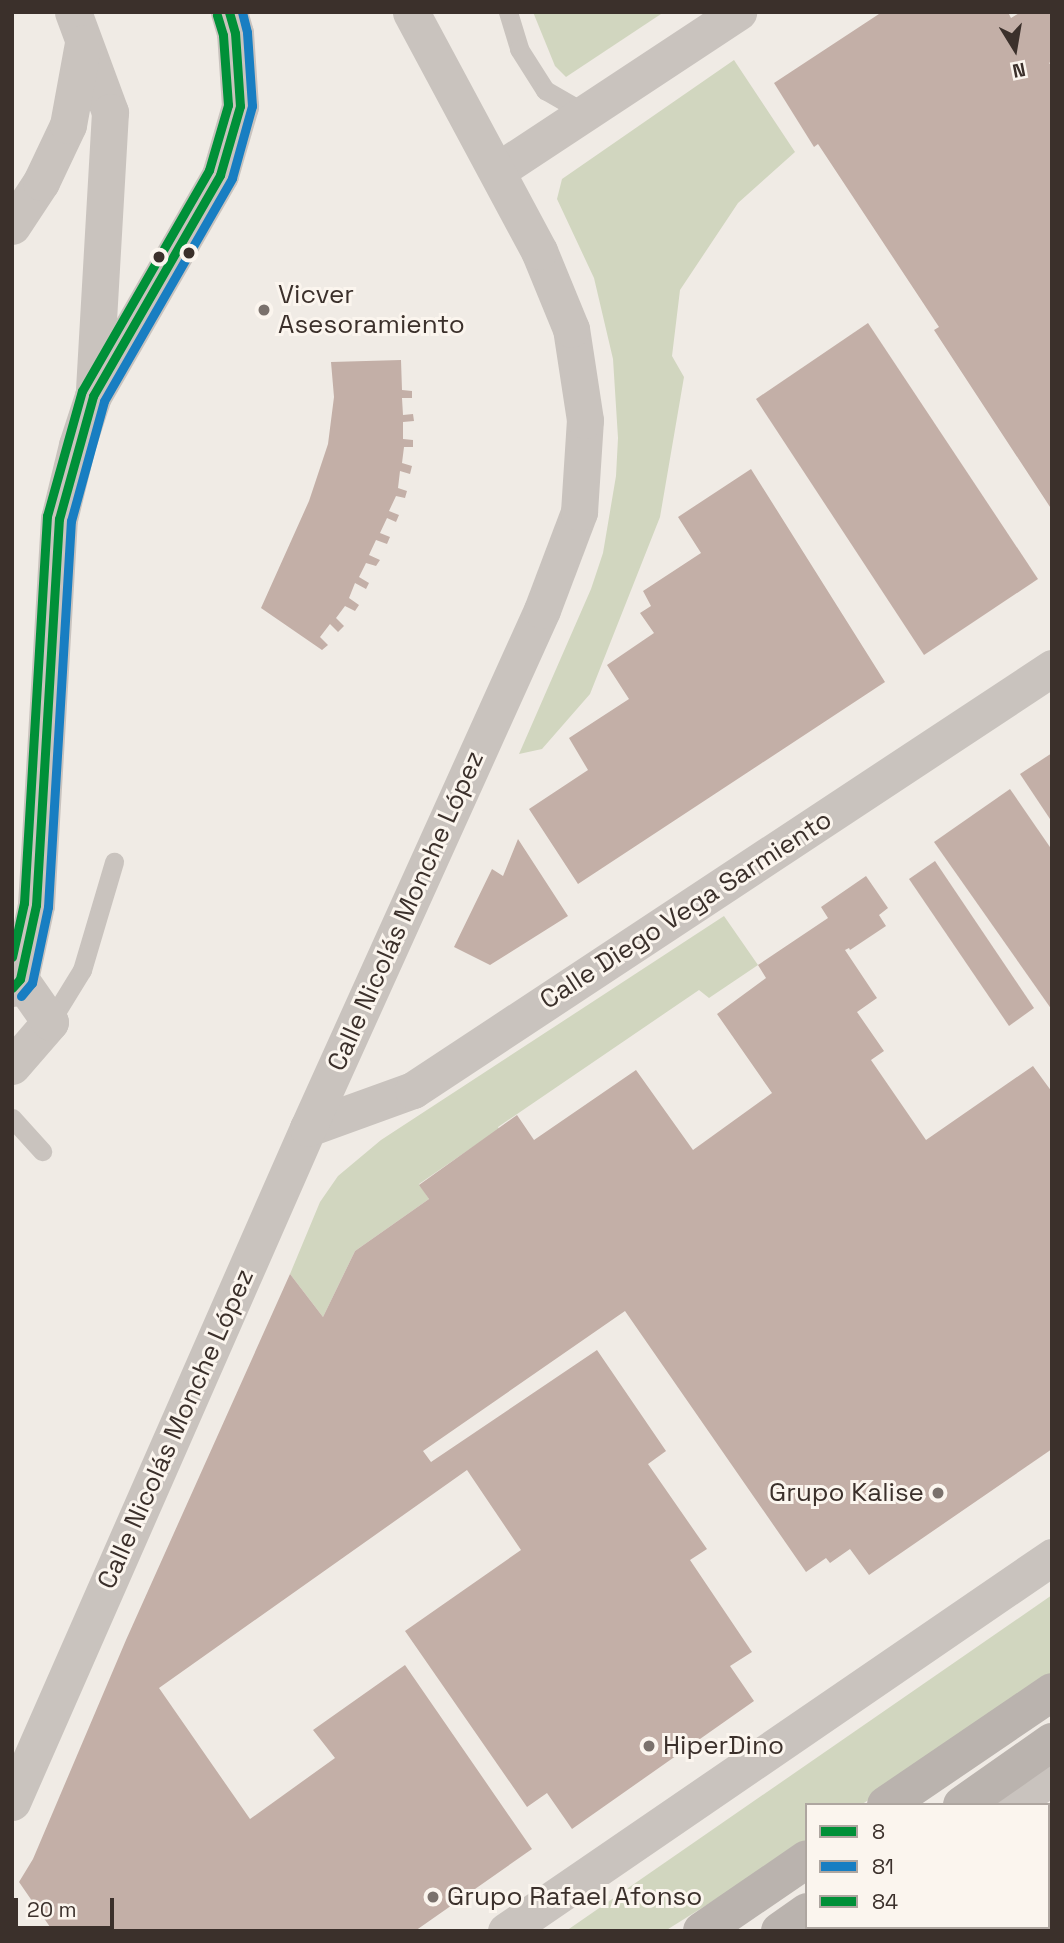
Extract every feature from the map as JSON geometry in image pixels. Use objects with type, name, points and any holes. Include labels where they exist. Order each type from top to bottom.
[{"type":"street","points":[[54,12],[78,27],[110,112],[93,396]]},
{"type":"street","points":[[12,1066],[50,1022],[16,984],[36,905],[60,519],[77,445],[93,396],[220,175],[240,106],[235,33],[229,12]]},
{"type":"street","name":"Calle Nicolás Monche López","points":[[12,1802],[308,1128],[542,610],[579,512],[585,420],[571,328],[539,251],[411,12]]},
{"type":"street","points":[[497,171],[738,12]]},
{"type":"street","points":[[12,226],[41,182],[68,125],[78,27]]},
{"type":"street","name":"Calle Diego Vega Sarmiento","points":[[308,1128],[413,1090],[1052,668]]},
{"type":"street","points":[[506,1931],[683,1813],[1052,1557]]},
{"type":"street","points":[[889,1803],[1052,1692]]},
{"type":"street","points":[[965,1803],[1052,1742]]},
{"type":"street","points":[[1014,1803],[1052,1776]]},
{"type":"street","points":[[702,1931],[805,1860]]},
{"type":"street","points":[[780,1931],[805,1913]]},
{"type":"lane","points":[[508,12],[519,48],[545,90],[585,113]]},
{"type":"lane","points":[[50,1022],[82,970],[114,862]]},
{"type":"lane","points":[[12,1118],[42,1151]]},
{"type":"green space","points":[[533,12],[664,12],[566,77],[555,66]]},
{"type":"green space","points":[[734,60],[795,152],[738,203],[680,290],[672,356],[684,377],[660,517],[590,694],[542,749],[519,754],[591,589],[603,553],[616,476],[618,438],[613,359],[594,278],[557,199],[562,179]]},
{"type":"green space","points":[[724,916],[758,965],[709,998],[699,990],[419,1184],[429,1199],[355,1251],[323,1317],[290,1274],[320,1202],[338,1176],[381,1140]]},
{"type":"green space","points":[[1052,1595],[1052,1673],[904,1776],[864,1803],[805,1803],[805,1843],[665,1931],[566,1931]]},
{"type":"building","points":[[882,12],[1008,12],[1011,18],[1021,12],[1052,12],[1052,61],[1049,63],[1052,66],[1052,510],[934,330],[939,327],[818,144],[814,147],[774,83]]},
{"type":"building","points":[[868,323],[1038,579],[924,655],[756,399]]},
{"type":"building","points":[[401,360],[402,390],[412,391],[412,398],[402,398],[403,415],[413,414],[414,421],[403,422],[403,439],[413,440],[413,447],[404,447],[402,463],[412,466],[410,474],[400,471],[398,488],[407,491],[405,498],[396,496],[389,511],[399,515],[396,522],[387,518],[380,533],[390,537],[387,544],[376,540],[369,555],[380,560],[376,566],[366,563],[359,577],[369,583],[366,589],[355,583],[349,598],[359,605],[355,611],[345,606],[336,618],[344,626],[338,632],[330,624],[320,637],[328,645],[322,650],[261,608],[309,501],[328,444],[334,397],[331,362]]},
{"type":"building","points":[[751,469],[885,682],[578,884],[529,809],[588,770],[569,738],[629,699],[607,665],[654,633],[640,613],[651,606],[643,591],[701,553],[678,517]]},
{"type":"building","points":[[1052,753],[1052,822],[1020,774]]},
{"type":"building","points":[[1010,789],[1052,850],[1052,1010],[934,842]]},
{"type":"building","points":[[518,839],[568,916],[490,965],[454,947],[492,869],[503,876]]},
{"type":"building","points":[[935,861],[1034,1008],[1009,1026],[909,879]]},
{"type":"building","points":[[866,876],[888,908],[879,915],[886,926],[850,950],[845,950],[877,998],[857,1012],[884,1051],[871,1060],[926,1140],[1033,1066],[1052,1092],[1052,1449],[869,1575],[850,1549],[830,1563],[826,1558],[806,1572],[625,1311],[423,1451],[431,1462],[597,1350],[666,1451],[648,1464],[707,1549],[690,1560],[752,1652],[730,1666],[754,1701],[572,1829],[547,1793],[527,1807],[405,1631],[521,1550],[467,1470],[159,1688],[250,1819],[335,1758],[313,1730],[405,1665],[532,1849],[415,1931],[48,1931],[50,1927],[19,1882],[33,1859],[126,1640],[290,1274],[323,1317],[355,1251],[429,1199],[419,1185],[517,1115],[534,1140],[636,1070],[693,1150],[772,1093],[717,1014],[766,978],[758,965],[828,918],[821,907]]},
{"type":"building","points":[[940,1929],[1044,1931],[941,1931]]},
{"type":"transit line","name":"8","points":[[12,988],[20,979],[36,905],[59,519],[93,396],[220,175],[240,106],[235,33],[229,12]]},
{"type":"transit line","name":"81","points":[[21,996],[32,983],[48,907],[71,521],[104,401],[232,178],[252,106],[247,32],[242,12]]},
{"type":"transit line","name":"84","points":[[12,957],[24,903],[47,516],[82,391],[209,170],[228,105],[223,35],[217,15]]},
{"type":"place","name":"Vicver Asesoramiento","points":[[264,310]]},
{"type":"place","name":"Grupo Kalise","points":[[938,1493]]},
{"type":"place","name":"HiperDino","points":[[649,1746]]},
{"type":"place","name":"Grupo Rafael Afonso","points":[[433,1897]]}]
